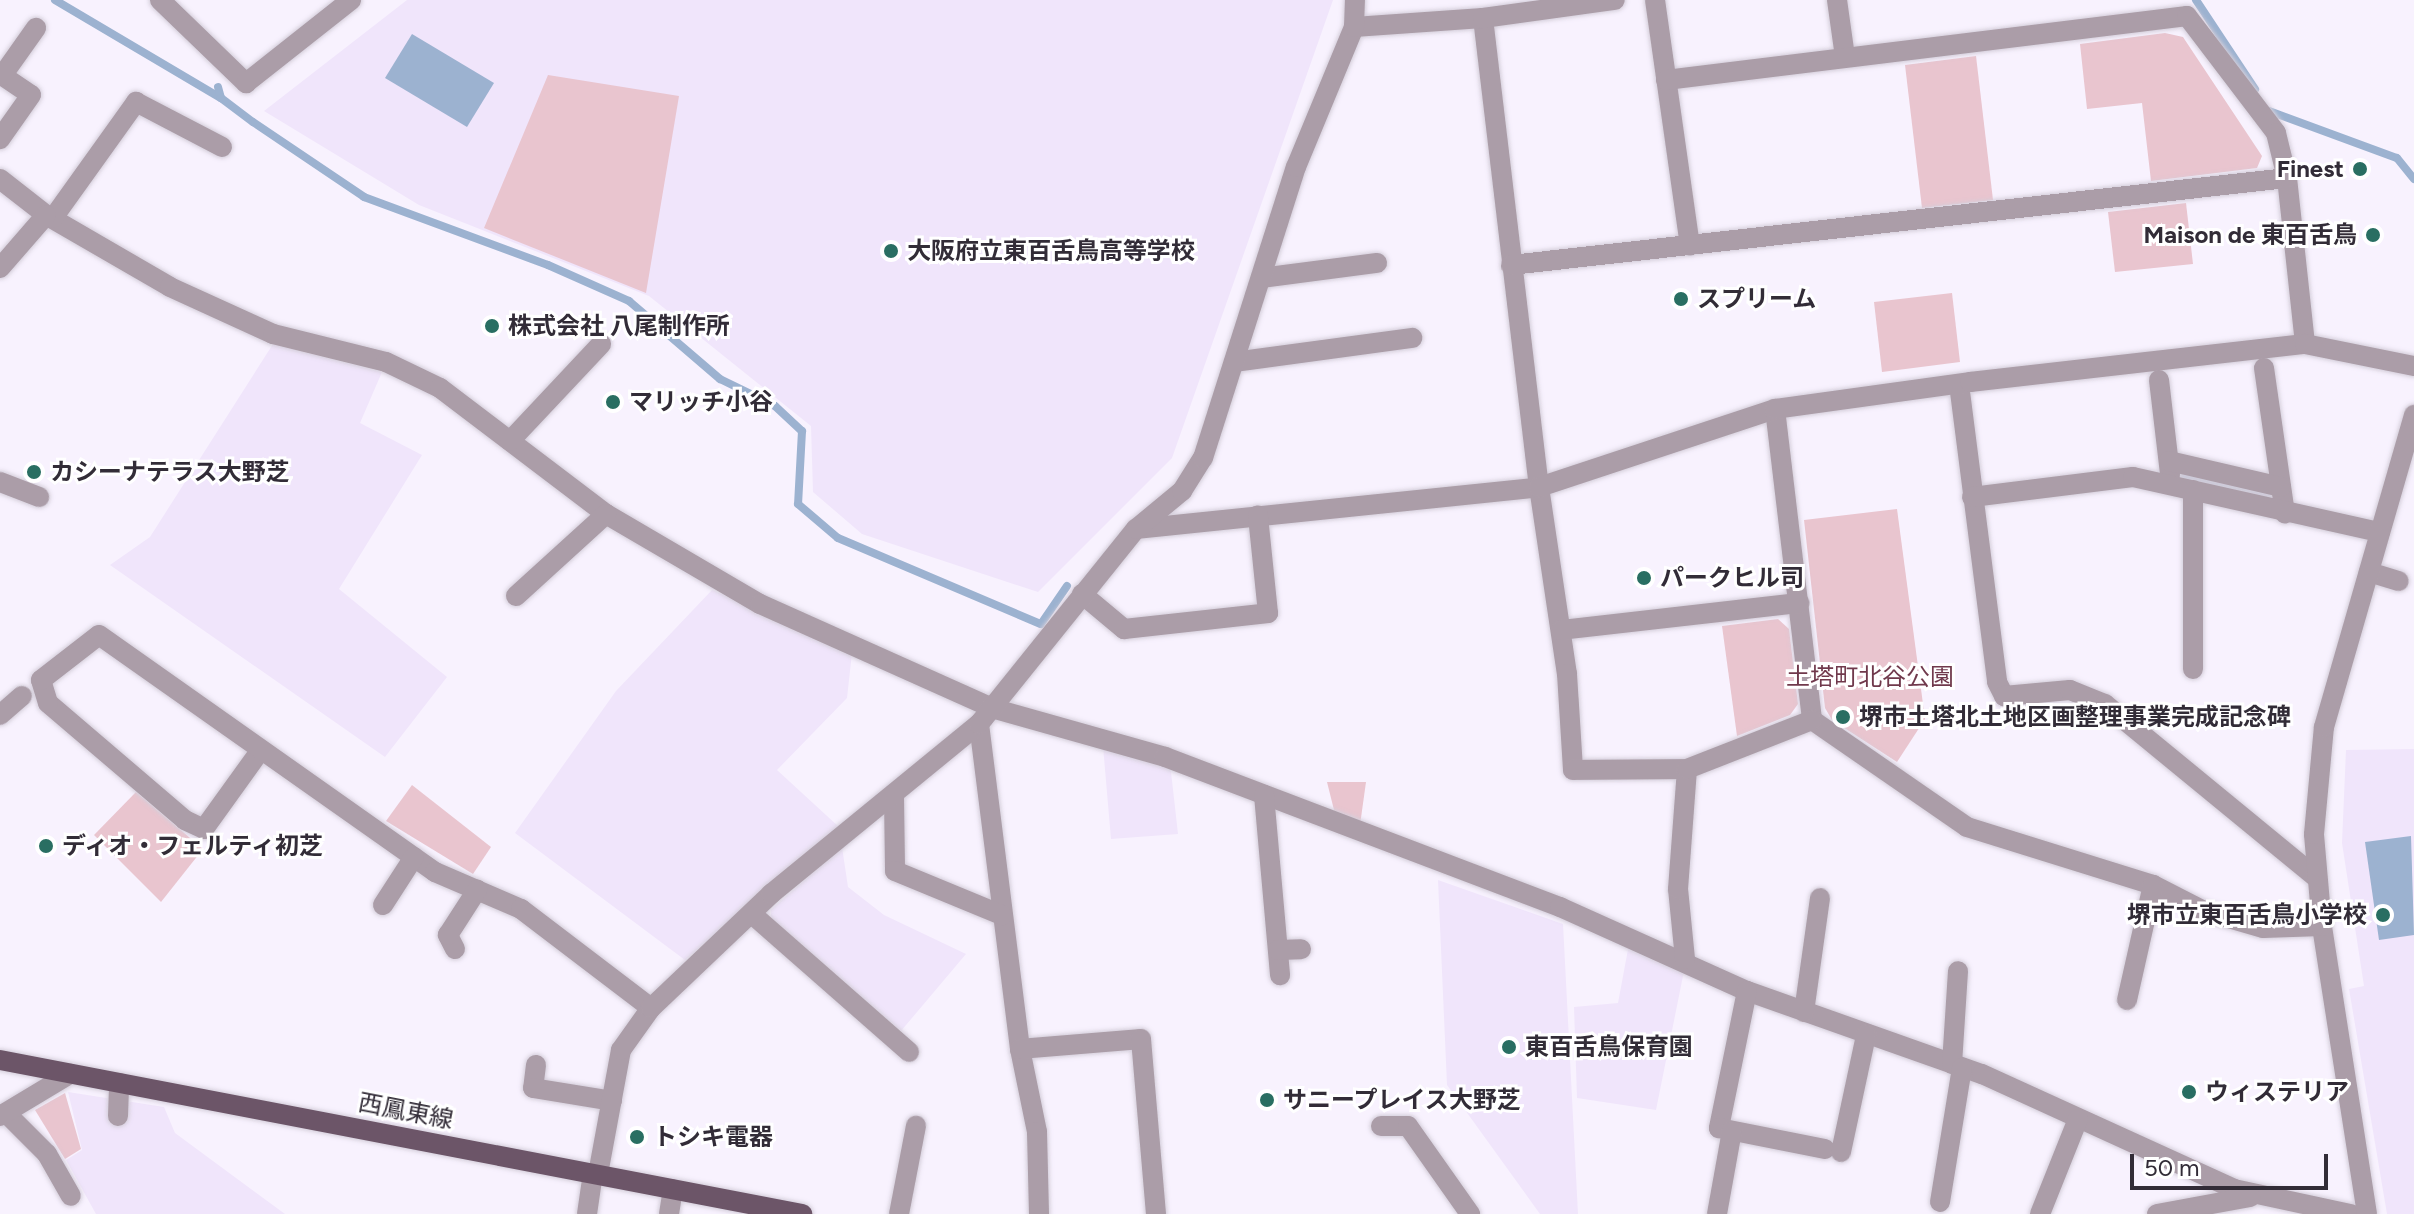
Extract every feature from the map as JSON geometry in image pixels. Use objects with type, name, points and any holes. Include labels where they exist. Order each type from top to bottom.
[{"type":"main road","name":"西鳳東線","points":[[0,1060],[673,1189],[762,1210],[802,1214]]},
{"type":"street","points":[[167,2],[246,83],[351,0]]},
{"type":"street","points":[[587,1214],[621,1050],[651,1008],[752,914],[894,797],[986,716],[1136,529],[1182,491],[1203,458],[1296,167],[1354,27],[1355,0]]},
{"type":"street","points":[[1354,27],[1483,18],[1615,0]]},
{"type":"street","points":[[1655,0],[1690,246]]},
{"type":"street","points":[[1837,0],[1845,57]]},
{"type":"street","points":[[1666,80],[2187,16],[2276,133],[2287,178],[2305,344]]},
{"type":"street","points":[[1483,18],[1539,487],[1561,630],[1573,770],[1687,769],[1812,720]]},
{"type":"street","points":[[0,139],[31,95],[1,75],[36,28]]},
{"type":"street","points":[[0,268],[49,217],[136,102],[222,147]]},
{"type":"street","points":[[1511,265],[2287,178]]},
{"type":"street","points":[[0,179],[49,217],[170,287],[273,334],[386,362],[440,388],[606,514],[764,606],[986,716],[1165,757],[1685,959],[1747,991],[1957,1066],[2258,1195],[2351,1214]]},
{"type":"street","points":[[1261,278],[1377,263]]},
{"type":"street","points":[[1234,362],[1412,338]]},
{"type":"street","points":[[510,441],[601,344]]},
{"type":"street","points":[[1136,529],[1539,487],[1775,409],[1959,384],[2305,344],[2414,366]]},
{"type":"street","points":[[2264,368],[2285,513]]},
{"type":"street","points":[[2159,380],[2172,486]]},
{"type":"street","points":[[1959,384],[1997,682],[2004,696],[2070,690],[2105,704],[2317,878]]},
{"type":"street","points":[[1775,409],[1812,720],[1967,827],[2153,885],[2204,911],[2263,928],[2322,926]]},
{"type":"street","points":[[2367,1214],[2322,926],[2314,834],[2324,727],[2414,415]]},
{"type":"street","points":[[2169,461],[2281,487]]},
{"type":"street","points":[[1972,497],[2133,477],[2380,532]]},
{"type":"street","points":[[0,482],[39,497]]},
{"type":"street","points":[[2193,490],[2193,669]]},
{"type":"street","points":[[516,596],[606,514]]},
{"type":"street","points":[[1082,594],[1124,629],[1268,613],[1258,516]]},
{"type":"street","points":[[2369,572],[2399,581]]},
{"type":"street","points":[[1561,630],[1799,603]]},
{"type":"street","points":[[260,751],[204,829],[185,820],[48,703],[41,680],[99,635],[414,857],[521,909],[651,1008]]},
{"type":"street","points":[[0,715],[22,696]]},
{"type":"street","points":[[986,716],[1002,915],[1020,1049],[1037,1132],[1039,1214]]},
{"type":"street","points":[[1685,959],[1678,889],[1687,769]]},
{"type":"street","points":[[1264,795],[1280,975]]},
{"type":"street","points":[[894,797],[895,871],[1002,915]]},
{"type":"street","points":[[383,905],[414,857]]},
{"type":"street","points":[[2127,1000],[2153,885]]},
{"type":"street","points":[[455,949],[448,935],[477,890]]},
{"type":"street","points":[[1804,1012],[1820,898]]},
{"type":"street","points":[[752,914],[909,1052]]},
{"type":"street","points":[[1278,950],[1301,949]]},
{"type":"street","points":[[1940,1202],[1957,1066],[1958,971]]},
{"type":"street","points":[[1747,991],[1719,1128],[1833,1151],[1866,1035]]},
{"type":"street","points":[[1020,1049],[1141,1039],[1156,1214]]},
{"type":"street","points":[[536,1065],[533,1088],[612,1101]]},
{"type":"street","points":[[70,1074],[3,1114],[47,1154],[71,1196]]},
{"type":"street","points":[[118,1116],[119,1083]]},
{"type":"street","points":[[2040,1214],[2078,1119]]},
{"type":"street","points":[[899,1214],[916,1126]]},
{"type":"street","points":[[1381,1126],[1408,1126],[1470,1214]]},
{"type":"street","points":[[1717,1214],[1732,1131]]},
{"type":"street","points":[[669,1214],[673,1189]]},
{"type":"street","points":[[2157,1214],[2167,1208],[2258,1195]]},
{"type":"shaded area","name":"大阪府立東百舌鳥高等学校","points":[[407,0],[1333,0],[1172,458],[1038,592],[862,534],[813,492],[811,426],[649,296],[419,205],[264,111]]},
{"type":"shaded area","points":[[273,344],[382,372],[360,423],[422,455],[339,589],[447,677],[385,757],[110,565],[150,537]]},
{"type":"shaded area","points":[[712,590],[852,653],[847,698],[777,770],[839,827],[685,960],[515,833],[616,691]]},
{"type":"shaded area","points":[[1103,746],[1170,763],[1178,834],[1111,839]]},
{"type":"shaded area","name":"堺市立東百舌鳥小学校","points":[[2414,749],[2414,1214],[2387,1214],[2349,989],[2364,986],[2342,843],[2346,750]]},
{"type":"shaded area","points":[[842,847],[848,887],[884,915],[966,954],[901,1031],[771,921],[771,910]]},
{"type":"shaded area","name":"東百舌鳥保育園","points":[[1438,880],[1563,924],[1578,1214],[1540,1214],[1447,1085]]},
{"type":"shaded area","points":[[1629,944],[1684,971],[1656,1110],[1577,1098],[1574,1007],[1618,1003]]},
{"type":"shaded area","points":[[68,1092],[164,1107],[175,1133],[285,1214],[96,1214],[66,1160],[82,1150]]},
{"type":"green space","points":[[2165,33],[2183,37],[2262,156],[2257,168],[2151,181],[2142,103],[2087,109],[2080,44]]},
{"type":"green space","points":[[1976,56],[1993,200],[1922,208],[1905,65]]},
{"type":"green space","points":[[548,75],[679,96],[646,293],[484,228]]},
{"type":"green space","points":[[2186,203],[2193,264],[2115,272],[2108,212]]},
{"type":"green space","points":[[1952,293],[1960,362],[1882,372],[1874,302]]},
{"type":"green space","name":"土塔町北谷公園","points":[[1897,509],[1925,719],[1897,762],[1832,720],[1825,708],[1804,520]]},
{"type":"green space","points":[[1778,619],[1789,629],[1798,704],[1790,715],[1737,736],[1722,626]]},
{"type":"green space","points":[[1327,782],[1366,782],[1360,825],[1335,814]]},
{"type":"green space","points":[[412,785],[491,847],[473,874],[386,821]]},
{"type":"green space","points":[[136,792],[203,849],[161,902],[94,835]]},
{"type":"green space","points":[[65,1093],[81,1149],[65,1159],[35,1110]]},
{"type":"water","points":[[412,34],[494,83],[467,127],[385,78]]},
{"type":"water","points":[[2411,836],[2414,935],[2379,940],[2365,842]]},
{"type":"waterway","points":[[55,0],[221,98]]},
{"type":"waterway","points":[[2196,0],[2255,89]]},
{"type":"waterway","points":[[218,87],[221,98],[364,197],[548,265],[629,301],[720,379],[775,406],[802,431],[798,504],[838,538],[1041,624],[1067,586]]},
{"type":"waterway","points":[[2269,111],[2397,158],[2414,179]]},
{"type":"waterway","points":[[2178,477],[2271,497]]},
{"type":"place","name":"Finest","points":[[2360,169]]},
{"type":"place","name":"Maison de 東百舌鳥","points":[[2373,235]]},
{"type":"place","name":"大阪府立東百舌鳥高等学校","points":[[891,251]]},
{"type":"place","name":"スプリーム","points":[[1681,299]]},
{"type":"place","name":"株式会社 八尾制作所","points":[[492,326]]},
{"type":"place","name":"マリッチ小谷","points":[[613,402]]},
{"type":"place","name":"カシーナテラス大野芝","points":[[34,472]]},
{"type":"place","name":"パークヒル司","points":[[1644,578]]},
{"type":"place","name":"堺市土塔北土地区画整理事業完成記念碑","points":[[1843,717]]},
{"type":"place","name":"ディオ・フェルティ初芝","points":[[46,846]]},
{"type":"place","name":"堺市立東百舌鳥小学校","points":[[2383,915]]},
{"type":"place","name":"東百舌鳥保育園","points":[[1509,1047]]},
{"type":"place","name":"ウィステリア","points":[[2189,1092]]},
{"type":"place","name":"サニープレイス大野芝","points":[[1267,1100]]},
{"type":"place","name":"トシキ電器","points":[[637,1137]]}]
